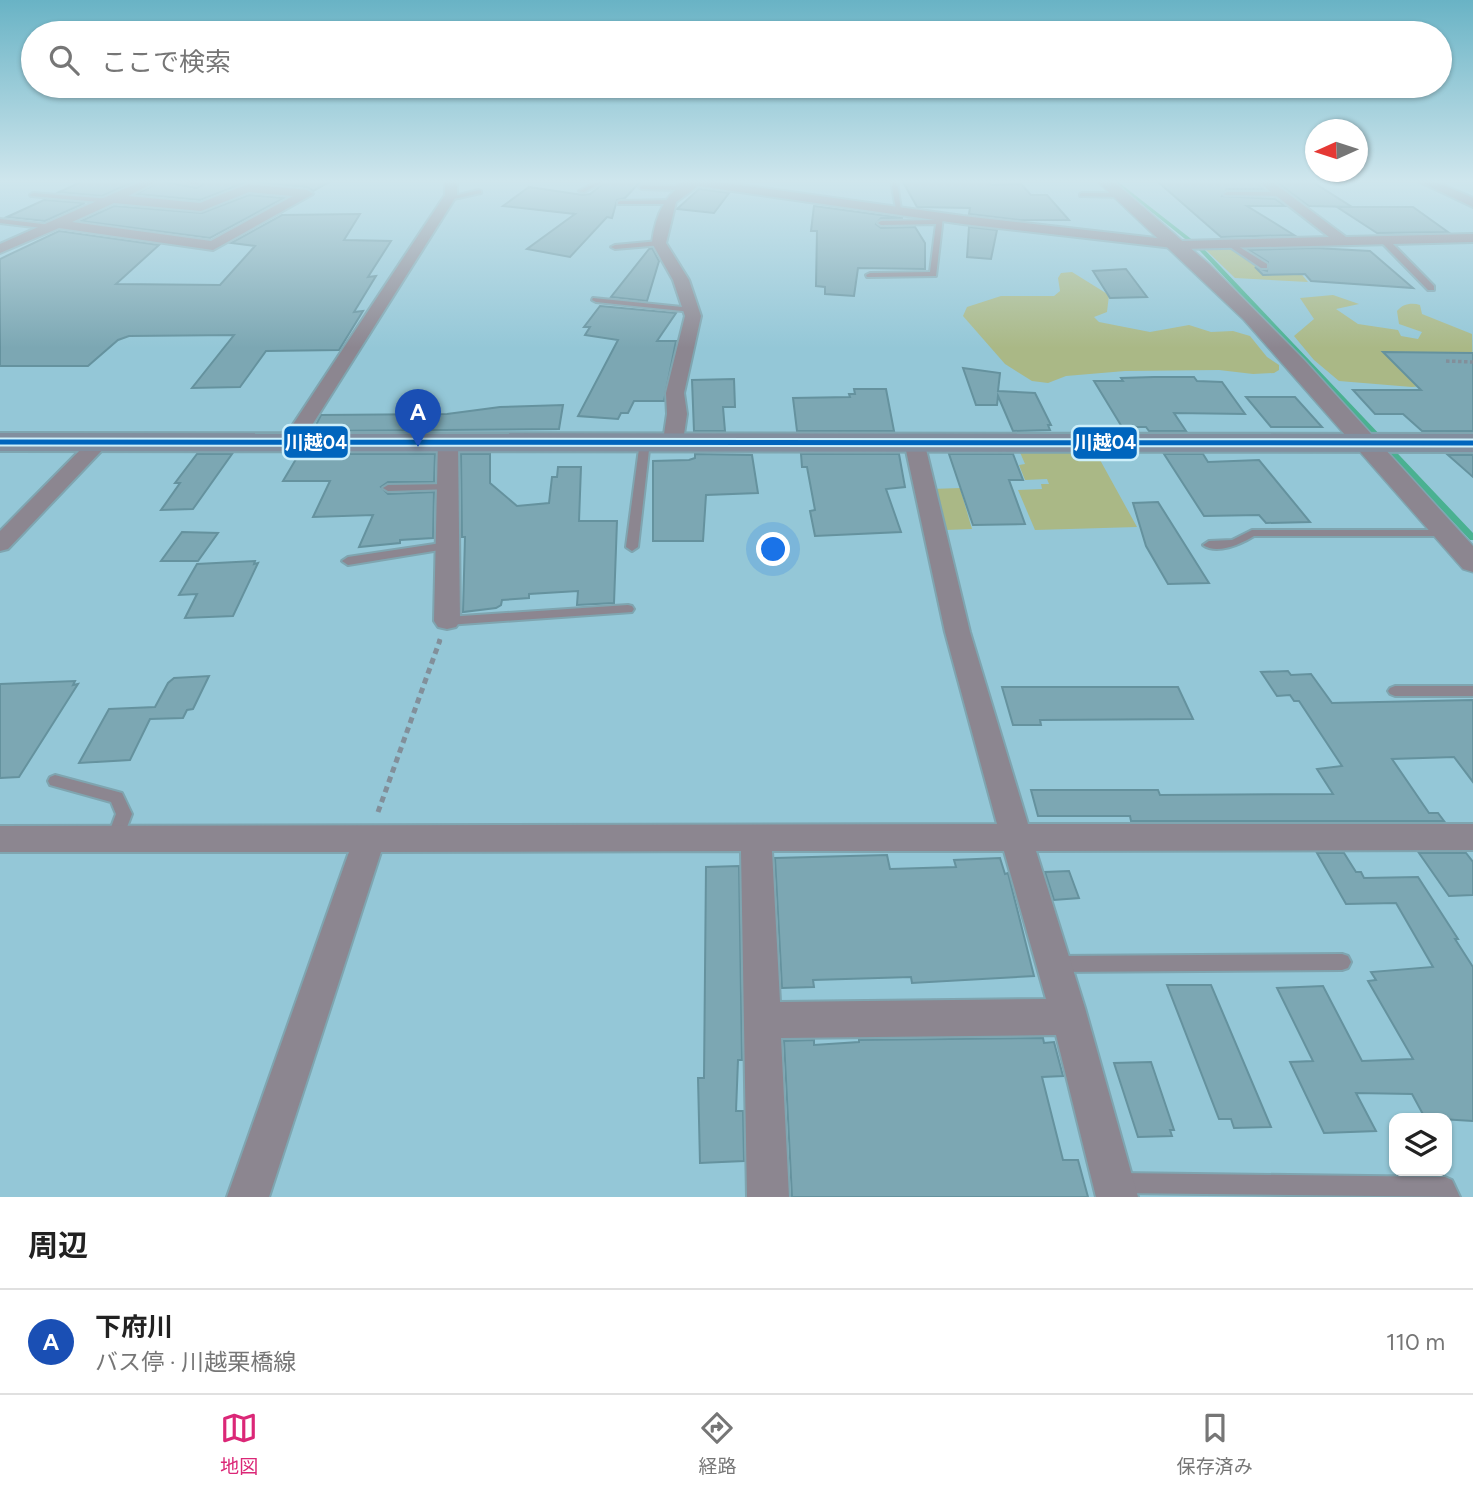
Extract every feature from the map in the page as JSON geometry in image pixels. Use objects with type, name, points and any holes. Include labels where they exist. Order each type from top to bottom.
[{"type":"main road","points":[[0,442],[1473,443]]},
{"type":"street","points":[[0,249],[30,237]]},
{"type":"street","points":[[141,237],[213,246],[230,237]]},
{"type":"street","points":[[292,441],[424,237]]},
{"type":"street","points":[[659,441],[677,414],[675,393],[691,335],[692,310],[681,280],[659,243],[661,237]]},
{"type":"street","points":[[1106,237],[1182,245],[1473,238]]},
{"type":"street","points":[[1172,237],[1368,443],[1473,563]]},
{"type":"street","points":[[1337,237],[1345,243]]},
{"type":"street","points":[[447,621],[448,441]]},
{"type":"street","points":[[914,441],[929,519],[1013,836],[1069,1017],[1115,1190]]},
{"type":"street","points":[[0,544],[99,442]]},
{"type":"street","points":[[0,839],[370,836],[756,839],[1013,836],[1473,837]]},
{"type":"street","points":[[248,1197],[370,836]]},
{"type":"street","points":[[756,839],[768,1197]]},
{"type":"street","points":[[762,1020],[1069,1017]]},
{"type":"lane","points":[[870,275],[933,274],[938,237]]},
{"type":"lane","points":[[1386,242],[1431,288]]},
{"type":"lane","points":[[615,247],[659,243]]},
{"type":"lane","points":[[1233,244],[1264,266]]},
{"type":"lane","points":[[596,300],[692,310]]},
{"type":"lane","points":[[632,547],[659,441]]},
{"type":"lane","points":[[388,488],[448,487]]},
{"type":"lane","points":[[1209,545],[1236,543],[1252,533],[1447,533]]},
{"type":"lane","points":[[348,561],[448,546]]},
{"type":"lane","points":[[447,621],[628,609]]},
{"type":"lane","points":[[1395,691],[1473,691]]},
{"type":"lane","points":[[55,781],[117,797],[124,814],[115,838]]},
{"type":"lane","points":[[1053,964],[1342,962]]},
{"type":"lane","points":[[1115,1190],[1445,1187],[1450,1197]]},
{"type":"path","points":[[1446,361],[1473,362]]},
{"type":"path","points":[[370,836],[447,621]]},
{"type":"green space","points":[[1205,249],[1235,249],[1263,268],[1298,270],[1308,282],[1235,278]]},
{"type":"green space","points":[[1072,272],[1109,295],[1107,312],[1094,317],[1099,322],[1150,332],[1189,325],[1211,332],[1233,331],[1250,336],[1267,357],[1279,365],[1279,370],[1274,373],[1253,374],[1219,370],[1125,371],[1066,376],[1048,383],[1032,381],[1005,364],[963,316],[967,307],[1001,296],[1054,296],[1060,291],[1058,278],[1061,273]]},
{"type":"green space","points":[[1333,295],[1359,304],[1336,309],[1358,324],[1398,330],[1401,336],[1418,339],[1422,332],[1399,324],[1397,311],[1404,305],[1414,304],[1420,305],[1422,314],[1472,334],[1473,381],[1412,387],[1339,381],[1314,360],[1294,336],[1314,319],[1300,298]]},
{"type":"green space","points":[[1094,449],[1137,527],[1035,530],[1018,490],[1042,489],[1041,484],[1049,484],[1047,479],[1025,480],[1019,465],[1025,464],[1019,450]]},
{"type":"green space","points":[[960,488],[972,529],[946,530],[931,489]]},
{"type":"building","points":[[47,237],[101,237],[159,245],[116,284],[220,285],[255,246],[231,243],[242,237],[346,237],[344,240],[391,241],[368,277],[376,276],[354,312],[363,311],[339,350],[266,351],[240,387],[192,388],[234,335],[129,336],[118,340],[88,366],[0,366],[0,259]]},
{"type":"building","points":[[544,237],[589,237],[570,257],[527,249]]},
{"type":"building","points":[[817,237],[921,237],[925,243],[925,269],[858,268],[854,296],[825,294],[825,287],[816,286]]},
{"type":"building","points":[[968,237],[996,237],[991,259],[967,257]]},
{"type":"building","points":[[652,248],[659,261],[647,301],[611,297],[649,249]]},
{"type":"building","points":[[1315,248],[1370,251],[1413,288],[1311,281],[1305,274],[1263,275],[1255,267],[1267,271],[1268,262],[1249,250]]},
{"type":"building","points":[[1126,269],[1147,297],[1110,298],[1093,271]]},
{"type":"building","points":[[600,306],[676,313],[657,341],[676,341],[664,401],[634,401],[628,413],[621,413],[618,419],[578,416],[618,340],[585,335],[590,327],[584,327]]},
{"type":"building","points":[[1383,352],[1473,353],[1473,431],[1422,431],[1403,414],[1375,414],[1353,390],[1421,390]]},
{"type":"building","points":[[963,368],[1000,373],[998,391],[1035,393],[1051,425],[1048,425],[1050,430],[1013,431],[998,396],[997,405],[976,405]]},
{"type":"building","points":[[1194,377],[1197,381],[1222,382],[1245,414],[1174,413],[1186,431],[1149,431],[1146,427],[1122,427],[1094,381]]},
{"type":"building","points":[[734,379],[735,407],[723,407],[725,431],[694,431],[692,380]]},
{"type":"building","points":[[854,389],[886,389],[894,431],[797,431],[793,398],[850,397],[849,394],[855,394]]},
{"type":"building","points":[[1246,397],[1295,397],[1322,427],[1271,427]]},
{"type":"building","points":[[563,405],[559,429],[313,431],[321,415],[447,414],[500,407]]},
{"type":"building","points":[[197,454],[232,454],[193,509],[161,510],[180,483],[175,483]]},
{"type":"building","points":[[299,454],[435,454],[434,482],[388,482],[381,487],[388,494],[434,492],[433,538],[359,547],[373,515],[313,517],[330,481],[283,481]]},
{"type":"building","points":[[461,454],[490,454],[490,483],[517,506],[549,503],[552,477],[557,477],[558,467],[581,467],[579,521],[617,521],[614,603],[577,605],[578,591],[529,594],[529,598],[502,600],[501,605],[496,608],[463,612],[465,537],[462,537]]},
{"type":"building","points":[[695,454],[752,455],[758,493],[706,495],[703,541],[653,541],[653,461],[689,460],[695,458]]},
{"type":"building","points":[[801,454],[899,454],[905,487],[886,489],[901,532],[815,536],[810,511],[815,510],[807,467],[802,467]]},
{"type":"building","points":[[949,454],[1013,454],[1023,480],[1009,480],[1025,524],[973,525]]},
{"type":"building","points":[[1164,454],[1203,454],[1208,462],[1259,460],[1310,522],[1266,523],[1259,515],[1204,516]]},
{"type":"building","points":[[1448,455],[1473,455],[1473,477]]},
{"type":"building","points":[[1158,502],[1209,583],[1168,584],[1146,546],[1133,503]]},
{"type":"building","points":[[182,532],[218,533],[198,561],[161,561]]},
{"type":"building","points":[[255,561],[254,564],[258,563],[233,616],[185,618],[197,594],[179,595],[197,564]]},
{"type":"building","points":[[1288,671],[1291,675],[1311,674],[1332,703],[1473,700],[1473,782],[1454,757],[1392,759],[1429,813],[1438,813],[1444,821],[1131,821],[1130,816],[1038,816],[1031,790],[1158,790],[1160,795],[1333,794],[1317,769],[1342,766],[1299,701],[1294,701],[1290,695],[1277,696],[1261,672]]},
{"type":"building","points":[[209,676],[193,709],[187,710],[183,718],[150,719],[130,760],[79,763],[109,709],[155,707],[168,683],[174,678]]},
{"type":"building","points":[[75,681],[73,685],[78,684],[19,777],[0,778],[0,684]]},
{"type":"building","points":[[1002,687],[1178,687],[1193,719],[1040,720],[1041,725],[1013,725]]},
{"type":"building","points":[[1317,853],[1344,853],[1356,872],[1361,872],[1364,878],[1418,877],[1458,939],[1455,939],[1473,967],[1473,1121],[1452,1120],[1452,1113],[1422,1113],[1412,1094],[1356,1093],[1376,1131],[1324,1133],[1290,1062],[1313,1061],[1277,988],[1323,986],[1362,1061],[1413,1059],[1368,981],[1376,980],[1371,972],[1433,967],[1396,903],[1346,904]]},
{"type":"building","points":[[1419,853],[1466,853],[1473,862],[1473,895],[1449,896]]},
{"type":"building","points":[[887,855],[890,869],[956,867],[954,860],[1000,858],[1005,874],[1008,873],[1034,976],[912,983],[911,977],[813,980],[814,987],[782,988],[775,858]]},
{"type":"building","points":[[739,866],[742,1060],[738,1060],[736,1111],[743,1111],[744,1161],[700,1163],[698,1078],[704,1078],[706,867]]},
{"type":"building","points":[[1069,871],[1079,898],[1054,900],[1045,872]]},
{"type":"building","points":[[1167,985],[1211,985],[1271,1127],[1234,1128],[1231,1119],[1219,1119]]},
{"type":"building","points":[[1043,1038],[1044,1043],[1054,1042],[1063,1076],[1042,1077],[1063,1160],[1078,1160],[1088,1197],[792,1197],[784,1041],[814,1040],[814,1045],[859,1040]]},
{"type":"building","points":[[1151,1062],[1174,1130],[1170,1130],[1172,1136],[1138,1137],[1114,1063]]},
{"type":"waterway","points":[[1185,237],[1202,250],[1473,538]]},
{"type":"transit line","name":"川越04","points":[[0,442],[1473,443]]},
{"type":"place","name":"下府川","points":[[418,447]]}]
